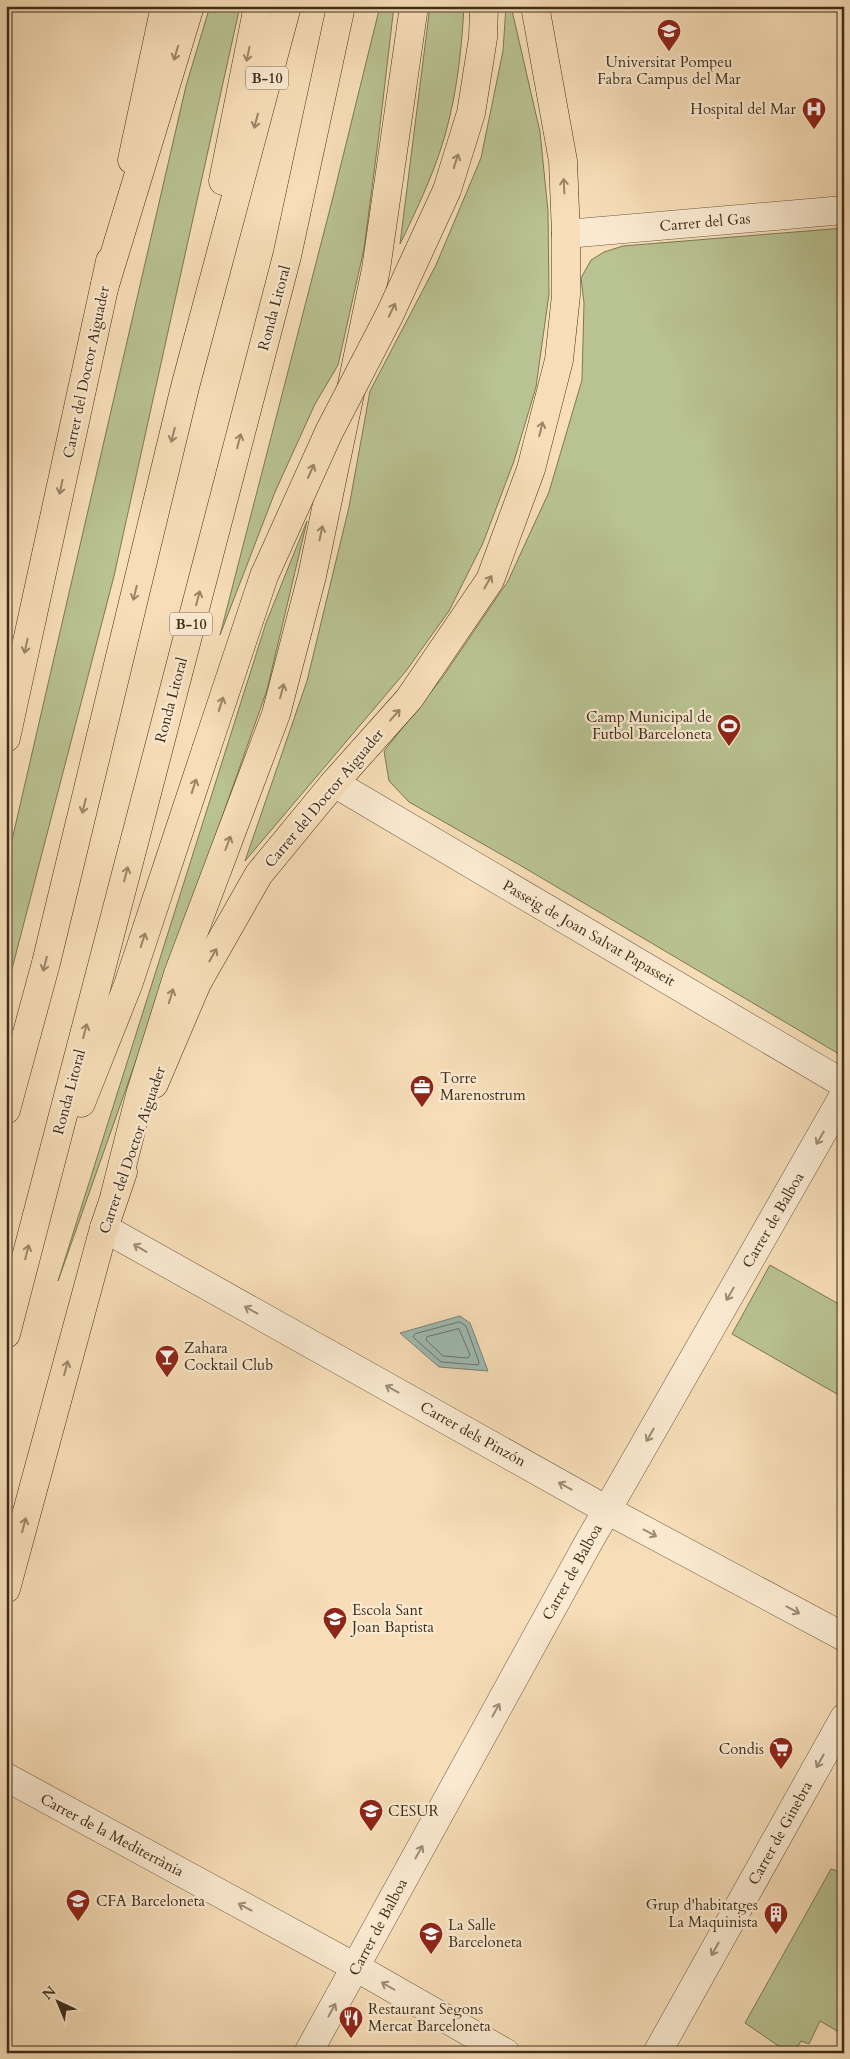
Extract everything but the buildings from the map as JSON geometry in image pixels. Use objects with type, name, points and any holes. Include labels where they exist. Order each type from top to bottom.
[{"type":"main road","name":"Carrer del Doctor Aiguader","points":[[6,738],[165,6]]},
{"type":"main road","points":[[105,285],[190,6]]},
{"type":"main road","points":[[185,388],[225,166],[258,6]]},
{"type":"main road","name":"B-10","points":[[6,1110],[46,963],[185,388],[287,6]]},
{"type":"main road","name":"Ronda Litoral","points":[[6,1334],[287,256],[341,6]]},
{"type":"main road","points":[[115,1194],[140,1095],[178,974],[276,714],[312,576],[376,269],[414,6]]},
{"type":"main road","points":[[37,1214],[128,985],[264,576],[329,432],[390,314],[447,190],[471,113],[483,38],[484,6]]},
{"type":"main road","name":"Carrer del Doctor Aiguader","points":[[6,1589],[104,1228],[153,1086],[197,982],[259,874],[334,783],[409,699],[490,580],[531,469],[559,360],[566,295],[563,162],[534,6]]},
{"type":"street","name":"Carrer del Gas","points":[[566,234],[844,210]]},
{"type":"street","name":"Passeig de Joan Salvat Papasseit","points":[[334,783],[844,1084]]},
{"type":"street","name":"Carrer de Balboa","points":[[308,2053],[357,1968],[553,1606],[844,1096]]},
{"type":"street","name":"Carrer dels Pinzón","points":[[104,1228],[607,1510],[844,1637]]},
{"type":"street","name":"Carrer de Ginebra","points":[[657,2053],[844,1718]]},
{"type":"street","name":"Carrer de la Mediterrània","points":[[6,1777],[357,1968],[506,2053]]},
{"type":"green space","points":[[210,6],[240,6],[114,576],[6,992],[6,866],[186,86]]},
{"type":"green space","points":[[380,6],[394,6],[364,249],[338,365],[315,404],[275,492],[220,635],[332,201]]},
{"type":"green space","points":[[430,6],[464,6],[459,63],[455,92],[440,152],[400,244]]},
{"type":"green space","points":[[506,6],[511,6],[540,132],[548,211],[549,294],[536,387],[514,461],[483,543],[449,611],[406,671],[245,861],[307,681],[349,507],[370,391],[436,265],[481,158],[503,51]]},
{"type":"green space","points":[[844,228],[844,1057],[518,864],[409,802],[389,781],[384,751],[442,678],[508,581],[549,492],[582,380],[584,303],[581,278],[591,260],[604,252],[623,246]]},
{"type":"green space","points":[[307,521],[267,690],[58,1281],[266,623]]},
{"type":"green space","points":[[770,1265],[844,1307],[844,1398],[732,1334]]},
{"type":"green space","points":[[831,1869],[844,1873],[844,2035],[820,2021],[809,2044],[801,2041],[797,2048],[780,2047],[745,2023]]},
{"type":"water","points":[[460,1316],[470,1323],[488,1371],[439,1367],[400,1333]]},
{"type":"place","name":"Universitat Pompeu Fabra Campus del Mar","points":[[669,52]]},
{"type":"place","name":"Hospital del Mar","points":[[814,130]]},
{"type":"place","name":"Camp Municipal de Futbol Barceloneta","points":[[729,747]]},
{"type":"place","name":"Torre Marenostrum","points":[[422,1108]]},
{"type":"place","name":"Zahara Cocktail Club","points":[[167,1378]]},
{"type":"place","name":"Escola Sant Joan Baptista","points":[[335,1640]]},
{"type":"place","name":"Condis","points":[[781,1770]]},
{"type":"place","name":"CESUR","points":[[371,1832]]},
{"type":"place","name":"CFA Barceloneta","points":[[78,1922]]},
{"type":"place","name":"Grup d'habitatges La Maquinista","points":[[776,1935]]},
{"type":"place","name":"La Salle Barceloneta","points":[[431,1955]]},
{"type":"place","name":"Restaurant Segons Mercat Barceloneta","points":[[351,2039]]}]
